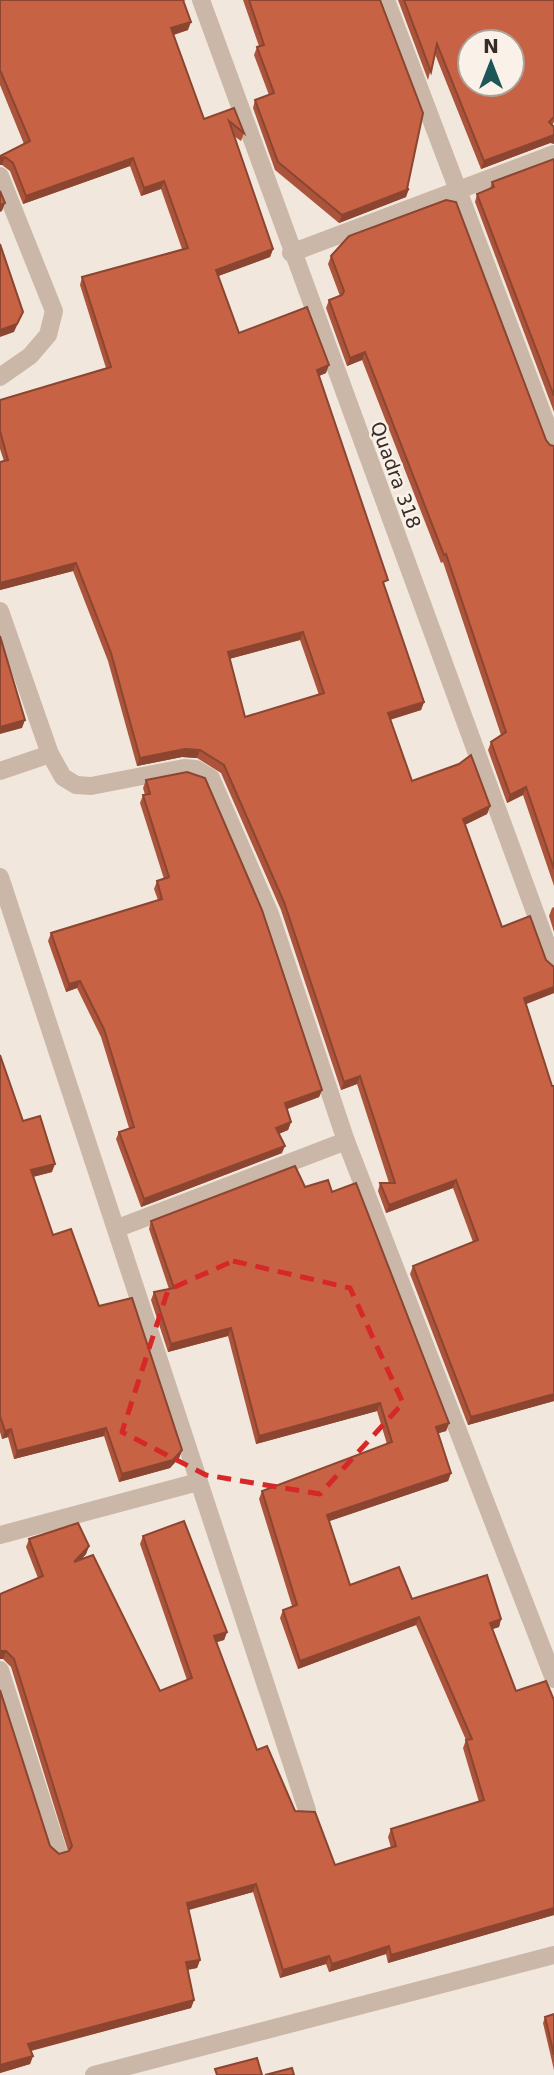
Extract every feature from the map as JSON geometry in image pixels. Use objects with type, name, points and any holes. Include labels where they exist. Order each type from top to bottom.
[{"type":"street","name":"Quadra 318","points":[[201,0],[291,253],[554,964]]},
{"type":"street","points":[[386,0],[554,444]]},
{"type":"street","points":[[291,253],[554,153]]},
{"type":"street","points":[[0,176],[54,311],[48,335],[30,356],[0,377]]},
{"type":"street","points":[[0,611],[50,754],[63,777],[76,785],[91,786],[184,768],[196,769],[211,778],[270,914],[346,1141],[554,1679]]},
{"type":"street","points":[[0,771],[50,754]]},
{"type":"street","points":[[0,877],[118,1228],[198,1482],[307,1811]]},
{"type":"street","points":[[118,1228],[346,1141]]},
{"type":"street","points":[[0,1535],[198,1482]]},
{"type":"street","points":[[0,1670],[58,1851]]},
{"type":"street","points":[[94,2075],[554,1955]]},
{"type":"highlighted area","points":[[233,1261],[350,1288],[403,1403],[320,1494],[206,1475],[122,1432],[168,1290]]},
{"type":"building","points":[[0,0],[183,0],[191,22],[171,28],[204,119],[234,108],[244,133],[229,121],[273,249],[216,270],[239,333],[307,307],[329,365],[317,370],[388,580],[383,582],[424,702],[388,713],[412,781],[459,764],[471,755],[490,806],[463,819],[502,927],[530,916],[546,960],[554,967],[554,987],[524,998],[554,1086],[554,1394],[471,1417],[413,1266],[478,1240],[456,1180],[389,1205],[380,1183],[395,1183],[360,1076],[344,1082],[284,902],[224,765],[200,750],[185,749],[140,758],[111,653],[76,563],[0,583],[0,462],[8,460],[0,431],[0,400],[111,367],[82,277],[188,248],[164,181],[144,188],[133,158],[26,196],[13,163],[5,157],[0,158],[30,141],[0,70]],"holes":[[[303,632],[324,693],[245,717],[228,652]]]},
{"type":"building","points":[[249,0],[380,0],[423,113],[409,189],[342,215],[278,162],[255,100],[274,93],[257,47],[264,45]]},
{"type":"building","points":[[404,0],[554,0],[554,117],[549,122],[554,127],[554,135],[484,161],[459,98],[526,98],[526,28],[456,28],[456,91],[437,44],[431,72]]},
{"type":"building","points":[[554,159],[554,396],[477,194],[494,187],[492,182]]},
{"type":"building","points":[[0,191],[5,203],[0,205]]},
{"type":"building","points":[[446,200],[456,202],[546,440],[554,446],[554,869],[526,787],[510,795],[491,742],[506,732],[446,554],[444,555],[365,352],[350,358],[329,300],[342,295],[344,291],[331,256],[349,236]]},
{"type":"building","points":[[0,244],[23,312],[17,324],[0,330]]},
{"type":"building","points":[[0,636],[25,720],[0,727]]},
{"type":"building","points":[[187,772],[205,778],[262,910],[322,1090],[285,1103],[291,1122],[276,1128],[285,1146],[144,1199],[119,1132],[134,1127],[104,1029],[80,981],[69,984],[51,933],[162,899],[157,881],[169,877],[143,795],[150,794],[146,780]]},
{"type":"building","points":[[0,1055],[23,1121],[40,1116],[55,1164],[31,1170],[53,1235],[71,1229],[99,1306],[132,1298],[182,1450],[173,1460],[122,1474],[106,1428],[17,1451],[11,1429],[5,1431],[0,1416]]},
{"type":"building","points":[[295,1166],[305,1187],[328,1180],[332,1192],[356,1183],[449,1423],[436,1427],[451,1473],[327,1515],[350,1585],[399,1567],[412,1599],[487,1575],[501,1619],[490,1623],[516,1691],[546,1681],[554,1700],[554,1908],[391,1955],[389,1946],[332,1964],[329,1956],[283,1970],[256,1884],[187,1903],[200,1960],[186,1962],[194,2000],[28,2044],[33,2056],[0,2065],[0,1690],[50,1846],[59,1854],[69,1851],[72,1846],[14,1659],[6,1651],[0,1651],[0,1594],[43,1576],[29,1539],[78,1523],[89,1546],[74,1562],[93,1555],[160,1691],[192,1678],[143,1536],[184,1521],[227,1632],[214,1636],[257,1750],[267,1746],[295,1811],[315,1812],[335,1865],[396,1846],[391,1829],[484,1800],[466,1740],[472,1739],[419,1617],[300,1661],[283,1610],[297,1605],[262,1491],[392,1442],[380,1403],[259,1436],[231,1328],[171,1344],[154,1292],[174,1288],[151,1221]]},
{"type":"building","points":[[554,2014],[554,2055],[545,2017]]},
{"type":"building","points":[[257,2058],[262,2075],[217,2075],[215,2069]]},
{"type":"building","points":[[292,2068],[294,2075],[265,2075]]}]
